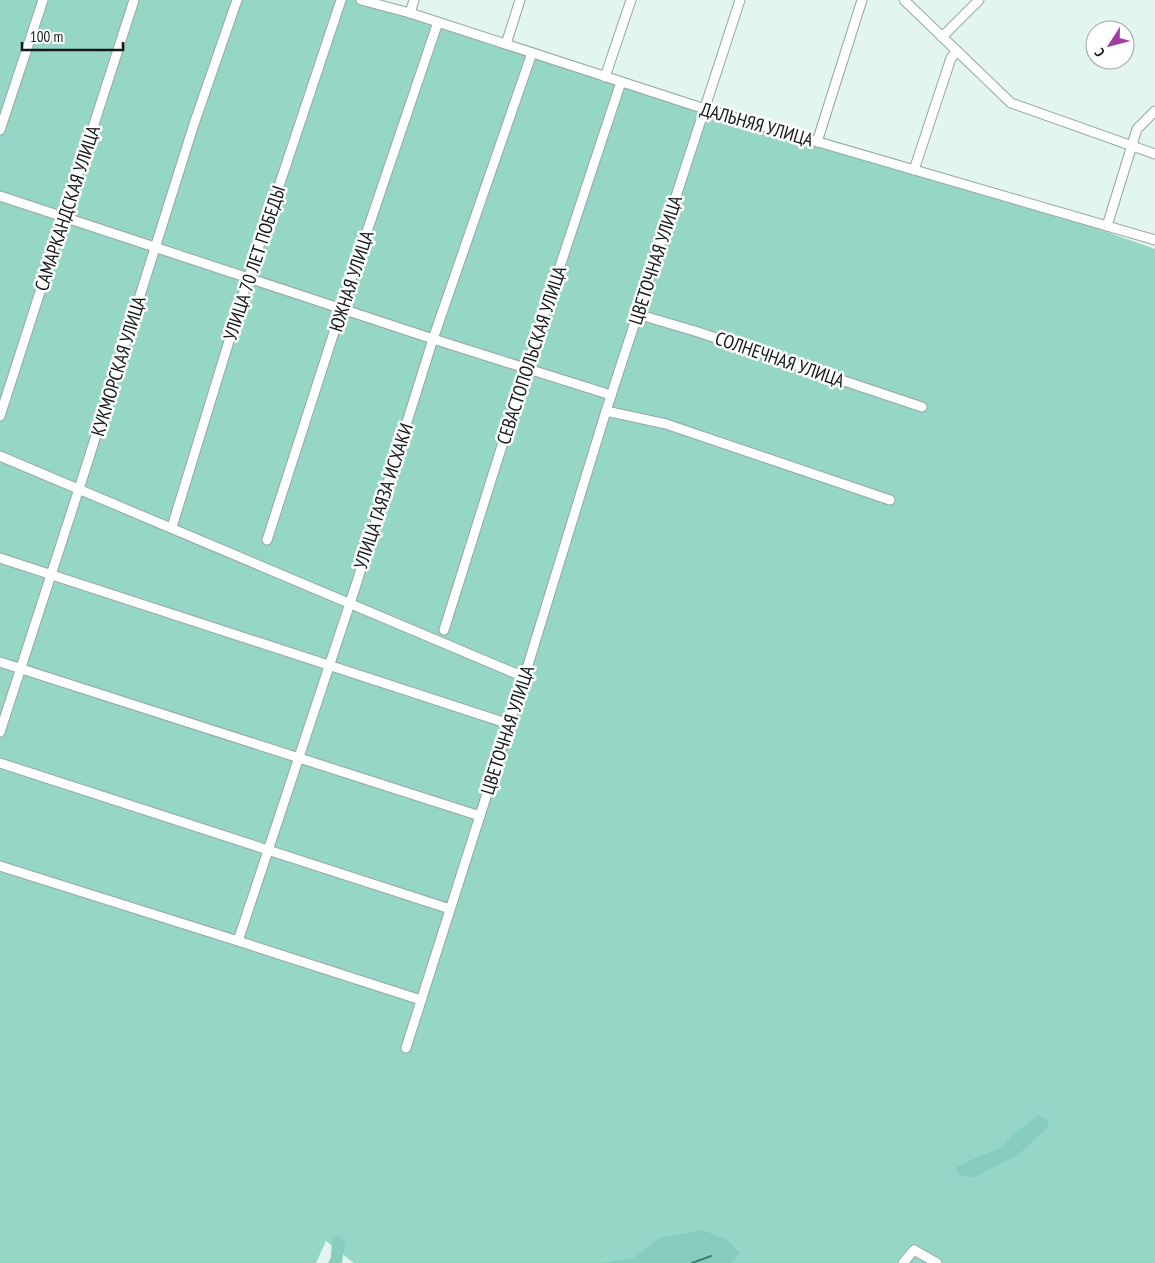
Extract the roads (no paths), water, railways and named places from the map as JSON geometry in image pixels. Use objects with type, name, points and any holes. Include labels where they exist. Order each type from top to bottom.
[{"type":"street","points":[[0,130],[43,0]]},
{"type":"street","name":"САМАРКАНДСКАЯ УЛИЦА","points":[[0,416],[134,0]]},
{"type":"street","name":"КУКМОРСКАЯ УЛИЦА","points":[[0,732],[194,124],[237,0]]},
{"type":"street","name":"УЛИЦА 70 ЛЕТ ПОБЕДЫ","points":[[172,527],[248,279],[340,0]]},
{"type":"street","name":"ДАЛЬНЯЯ УЛИЦА","points":[[361,0],[410,13],[705,109],[1155,240]]},
{"type":"street","points":[[410,13],[414,0]]},
{"type":"street","points":[[506,44],[520,0]]},
{"type":"street","points":[[605,77],[631,0]]},
{"type":"street","points":[[705,109],[740,0]]},
{"type":"street","points":[[817,142],[862,0]]},
{"type":"street","points":[[904,0],[1012,103],[1155,154]]},
{"type":"street","points":[[942,37],[979,0]]},
{"type":"street","name":"ЮЖНАЯ УЛИЦА","points":[[267,540],[342,308],[438,22]]},
{"type":"street","points":[[914,170],[951,58],[957,51]]},
{"type":"street","name":"УЛИЦА ГАЯЗА ИСХАКИ","points":[[238,941],[350,603],[433,339],[532,53]]},
{"type":"street","name":"СЕВАСТОПОЛЬСКАЯ УЛИЦА","points":[[444,630],[526,369],[621,82]]},
{"type":"street","name":"ЦВЕТОЧНАЯ УЛИЦА","points":[[406,1048],[611,395],[705,109]]},
{"type":"street","points":[[1107,226],[1137,129],[1155,111]]},
{"type":"street","points":[[0,196],[248,279],[611,395]]},
{"type":"street","name":"СОЛНЕЧНАЯ УЛИЦА","points":[[637,314],[698,332],[922,407]]},
{"type":"street","points":[[606,411],[666,424],[890,500]]},
{"type":"street","points":[[0,456],[524,677]]},
{"type":"street","points":[[0,558],[509,724]]},
{"type":"street","points":[[0,662],[480,816]]},
{"type":"street","points":[[0,763],[450,909]]},
{"type":"street","points":[[0,866],[421,1000]]},
{"type":"street","points":[[903,1263],[914,1250],[937,1263]]},
{"type":"waterway","points":[[692,1263],[711,1256]]}]
